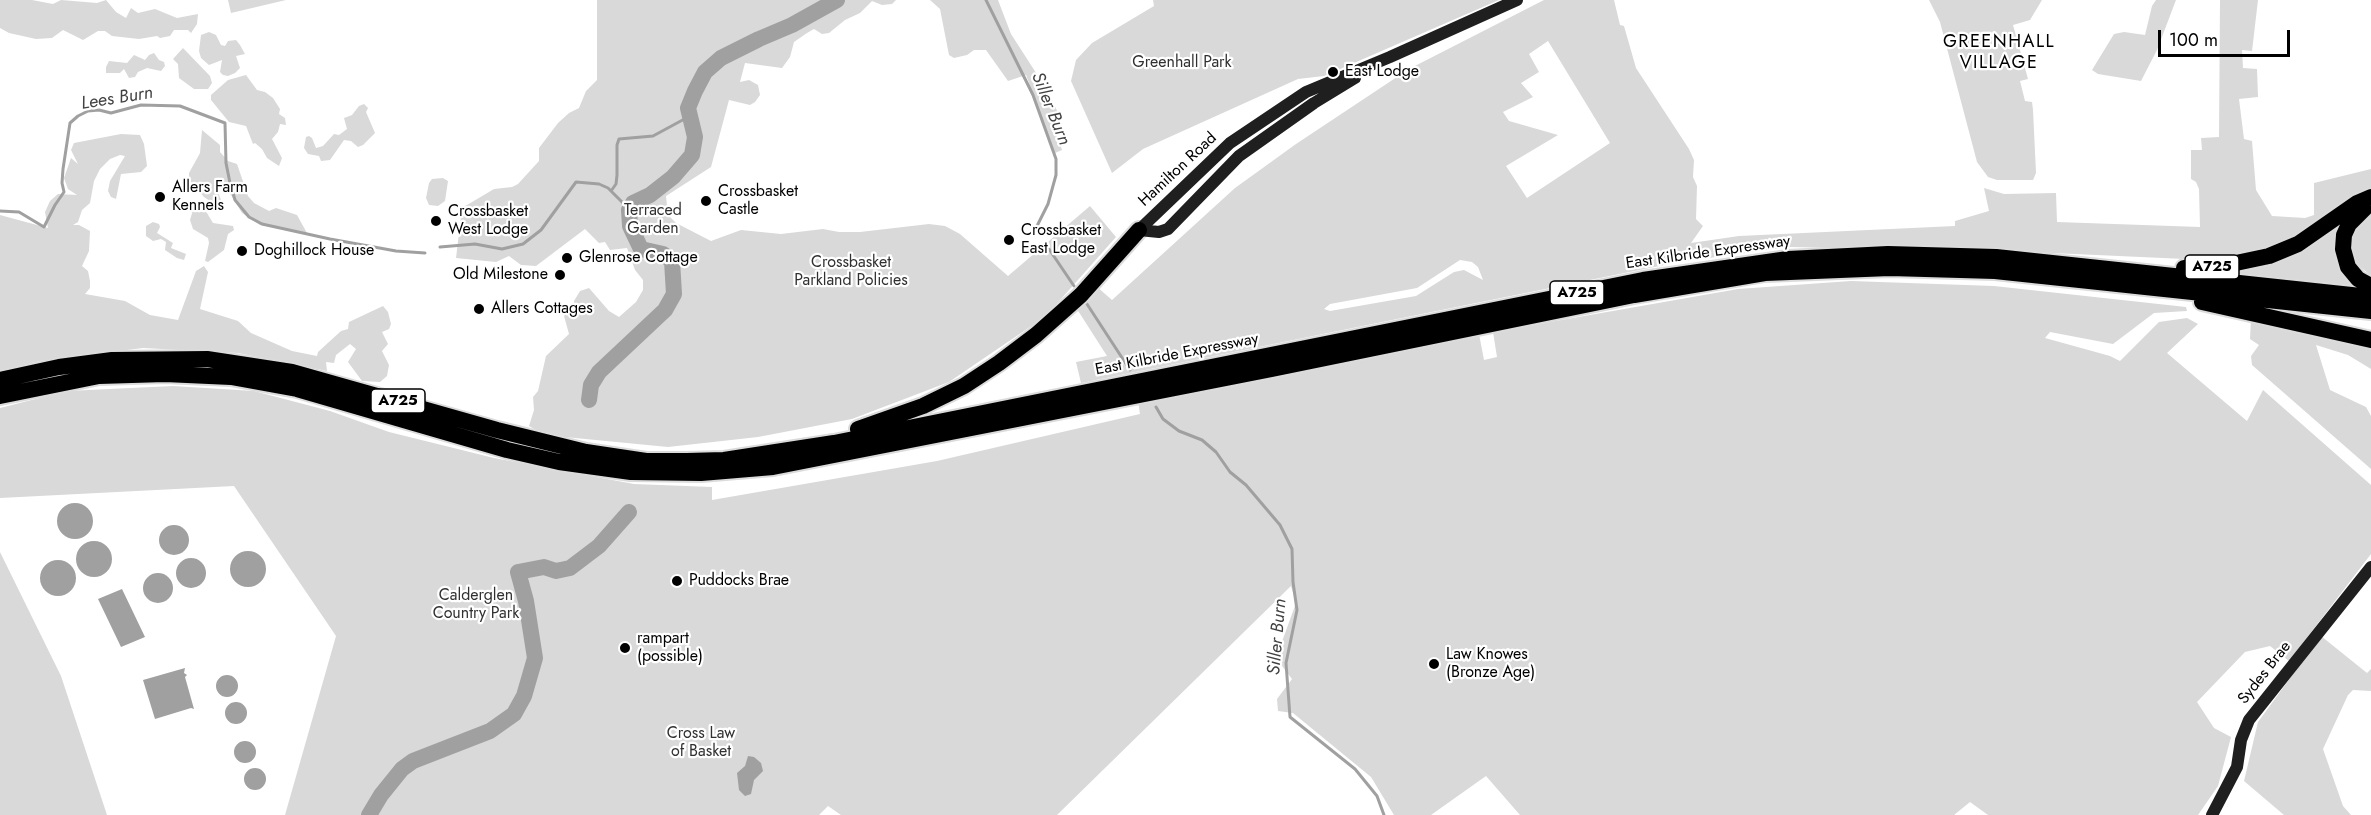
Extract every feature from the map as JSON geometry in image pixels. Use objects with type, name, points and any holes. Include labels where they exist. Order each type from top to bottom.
[{"type":"highway","name":"A725","points":[[2036,261],[2099,262],[2182,268],[2236,264],[2269,256],[2298,244],[2357,203],[2371,197]]},
{"type":"highway","points":[[2371,206],[2352,219],[2346,229],[2343,243],[2348,267],[2358,279],[2371,286]]},
{"type":"highway","points":[[794,449],[923,406],[964,386],[1036,335],[1081,295],[1139,230]]},
{"type":"highway","name":"East Kilbride Expressway","points":[[0,380],[59,367],[112,360],[207,359],[292,372],[497,430],[586,452],[646,461],[724,460],[794,449],[1643,280],[1788,259],[1925,254],[2036,261],[2371,297]]},
{"type":"highway","name":"East Kilbride Expressway","points":[[0,396],[69,381],[123,374],[199,374],[231,377],[297,388],[507,450],[559,462],[631,472],[701,473],[773,467],[1634,295],[1765,273],[1858,268],[1995,271],[2371,311]]},
{"type":"highway","name":"A725","points":[[2104,282],[2133,292],[2216,305],[2371,340]]},
{"type":"main road","name":"Hamilton Road","points":[[1139,230],[1230,143],[1306,92],[1517,0]]},
{"type":"main road","name":"Hamilton Road","points":[[1139,230],[1159,232],[1168,229],[1239,156],[1314,103],[1390,57]]},
{"type":"main road","name":"Sydes Brae","points":[[2212,815],[2236,767],[2241,740],[2249,720],[2371,567]]},
{"type":"green space","points":[[0,0],[32,0],[53,4],[61,0],[97,3],[106,0],[116,12],[126,18],[131,8],[138,13],[155,9],[177,18],[198,14],[197,24],[191,33],[188,30],[174,30],[170,36],[160,38],[157,36],[139,39],[112,36],[105,31],[98,31],[83,40],[63,30],[52,38],[36,39],[9,33],[0,28]]},
{"type":"green space","points":[[228,0],[286,0],[231,13]]},
{"type":"green space","points":[[597,0],[896,0],[892,4],[882,5],[872,1],[860,13],[845,20],[829,33],[822,34],[814,29],[807,33],[794,42],[790,57],[782,68],[745,63],[740,82],[749,80],[758,85],[760,95],[750,105],[729,100],[711,167],[666,196],[668,215],[676,223],[711,241],[741,230],[781,234],[823,229],[860,232],[929,224],[945,226],[960,234],[1008,276],[1090,206],[1116,237],[1046,316],[949,382],[852,419],[758,437],[668,447],[544,435],[529,426],[534,410],[533,397],[538,391],[546,356],[569,334],[564,316],[568,309],[576,310],[574,301],[580,291],[589,288],[609,311],[619,317],[636,302],[643,290],[643,280],[635,270],[627,248],[610,250],[605,242],[599,243],[585,229],[536,266],[521,265],[509,256],[496,262],[456,258],[462,208],[494,189],[518,184],[539,161],[539,148],[558,123],[579,108],[586,91],[597,80]]},
{"type":"green space","points":[[930,0],[998,0],[1011,34],[1049,93],[1058,113],[1064,133],[1057,135],[1062,150],[1055,153],[1026,75],[1008,81],[986,50],[974,50],[967,55],[954,58],[949,55],[940,9]]},
{"type":"green space","name":"Greenhall Park","points":[[1153,0],[1499,0],[1324,76],[1298,79],[1143,149],[1112,173],[1071,81],[1076,60],[1092,43],[1154,6]]},
{"type":"green space","points":[[1544,0],[1614,0],[1620,25],[1624,26],[1636,68],[1694,160],[1693,177],[1697,186],[1696,219],[1703,226],[1691,243],[1739,236],[1955,226],[1955,221],[1989,211],[1984,188],[2004,194],[2056,193],[2057,222],[2200,227],[2199,189],[2196,182],[2191,179],[2191,150],[2202,150],[2201,138],[2219,137],[2220,0],[2258,0],[2252,51],[2242,50],[2243,68],[2257,69],[2258,97],[2239,99],[2244,139],[2252,141],[2256,190],[2272,216],[2305,218],[2314,215],[2314,183],[2371,169],[2371,189],[2298,235],[2266,250],[2221,259],[1790,247],[1679,262],[1081,383],[1076,362],[1107,356],[1075,306],[1096,286],[1112,300],[1235,188],[1296,144],[1409,69]],"holes":[[[1548,41],[1610,143],[1527,198],[1506,166],[1558,135],[1509,121],[1503,112],[1533,97],[1521,83],[1539,72],[1529,54]],[[1460,260],[1472,262],[1478,267],[1483,280],[1464,270],[1454,272],[1416,296],[1330,311],[1324,309],[1330,304],[1417,288]]]},
{"type":"green space","points":[[1929,0],[2042,0],[2030,20],[2013,25],[2028,79],[2020,81],[2025,101],[2032,102],[2036,173],[2033,180],[1997,180],[1988,177],[1977,162],[1940,22]]},
{"type":"green space","points":[[2156,0],[2176,0],[2157,50],[2141,81],[2098,74],[2092,70],[2114,34],[2124,32],[2145,35],[2152,6]]},
{"type":"green space","points":[[209,32],[216,35],[221,45],[225,46],[228,41],[236,40],[240,45],[245,54],[236,56],[240,68],[235,73],[228,76],[223,75],[220,72],[222,60],[209,65],[201,58],[199,51],[201,35]]},
{"type":"green space","points":[[183,48],[210,76],[212,83],[208,89],[194,89],[179,78],[178,64],[173,59]]},
{"type":"green space","points":[[154,53],[159,60],[164,62],[165,66],[161,71],[147,68],[138,72],[135,77],[129,78],[124,69],[120,73],[106,73],[109,61],[127,63],[134,55],[145,60]]},
{"type":"green space","points":[[246,75],[257,90],[273,98],[280,109],[279,114],[285,118],[286,125],[280,124],[278,132],[272,139],[282,158],[279,166],[267,158],[255,143],[253,144],[246,126],[229,122],[211,100],[211,95],[228,80]]},
{"type":"green space","points":[[364,104],[368,108],[366,112],[375,133],[363,145],[358,147],[351,141],[344,140],[330,160],[321,161],[319,156],[308,154],[304,148],[306,137],[312,138],[316,148],[323,146],[334,134],[339,135],[347,129],[344,118],[352,115],[359,106]]},
{"type":"green space","points":[[202,130],[220,145],[220,152],[228,161],[237,164],[248,196],[254,203],[269,211],[276,208],[297,215],[307,233],[260,225],[242,213],[225,185],[219,186],[218,192],[223,205],[216,205],[204,197],[189,180],[189,173],[200,153]]},
{"type":"green space","points":[[121,134],[140,135],[144,144],[147,166],[141,172],[121,174],[116,199],[111,197],[108,191],[110,181],[125,156],[120,155],[110,159],[100,169],[94,181],[90,203],[82,210],[78,222],[73,225],[79,225],[90,231],[89,251],[82,266],[88,271],[90,281],[90,288],[85,294],[125,301],[150,315],[178,320],[196,271],[204,266],[208,272],[200,309],[238,321],[251,333],[292,351],[317,356],[318,352],[341,331],[348,329],[349,322],[383,306],[388,312],[391,324],[389,329],[382,332],[388,344],[382,351],[389,365],[387,376],[380,382],[362,381],[348,362],[356,349],[350,344],[336,355],[334,363],[326,362],[327,371],[238,353],[143,348],[40,361],[0,371],[0,215],[48,228],[45,212],[50,201],[58,194],[77,195],[68,189],[64,178],[71,158],[78,164],[71,150],[74,143]]},
{"type":"green space","points":[[443,178],[448,181],[445,201],[438,206],[429,205],[426,198],[429,183],[432,179]]},
{"type":"green space","points":[[200,208],[207,213],[213,223],[233,226],[234,230],[228,234],[224,250],[208,262],[205,261],[208,238],[193,229],[190,220],[193,210]]},
{"type":"green space","points":[[2371,215],[2371,276],[2355,262],[2351,249],[2352,239],[2362,221]]},
{"type":"green space","points":[[2340,220],[2358,282],[2356,289],[2222,274]]},
{"type":"green space","points":[[153,222],[159,224],[157,233],[173,243],[171,248],[186,254],[184,260],[165,250],[166,242],[161,239],[153,241],[146,236],[146,226]]},
{"type":"green space","points":[[1851,281],[1994,286],[2186,307],[2187,311],[2154,313],[2113,344],[2050,332],[2045,338],[2110,356],[2120,361],[2159,322],[2187,318],[2198,324],[2167,353],[2247,421],[2263,390],[2371,485],[2371,554],[2289,661],[2270,646],[2245,652],[2197,702],[2214,728],[2231,737],[2218,786],[2198,815],[1988,815],[1970,802],[1954,815],[1520,815],[1486,776],[1431,815],[1394,815],[1371,777],[1293,713],[1278,711],[1277,699],[1292,679],[1276,658],[1296,603],[1291,586],[1057,815],[841,815],[828,806],[819,815],[285,815],[336,636],[234,486],[0,498],[0,408],[67,391],[173,386],[254,391],[330,411],[389,432],[494,458],[634,484],[712,487],[712,500],[937,461],[1140,414],[1138,401],[1479,334],[1484,360],[1497,357],[1493,332],[1738,289]]},
{"type":"green space","points":[[2251,319],[2371,347],[2371,369],[2348,355],[2316,345],[2330,390],[2366,407],[2371,416],[2371,469],[2252,365],[2251,356],[2259,345],[2250,339]]},
{"type":"green space","points":[[0,552],[61,676],[107,815],[0,815]]},
{"type":"green space","points":[[2321,636],[2367,673],[2371,669],[2371,691],[2353,690],[2348,695],[2323,749],[2343,806],[2351,815],[2284,815],[2244,781],[2258,722]]},
{"type":"shaded area","points":[[75,503],[88,508],[93,521],[88,534],[75,539],[62,534],[57,521],[62,508]]},
{"type":"shaded area","points":[[174,525],[185,529],[189,540],[185,551],[174,555],[163,551],[159,540],[163,529]]},
{"type":"shaded area","points":[[94,541],[107,546],[112,559],[107,572],[94,577],[81,572],[76,559],[81,546]]},
{"type":"shaded area","points":[[248,551],[261,556],[266,569],[261,582],[248,587],[235,582],[230,569],[235,556]]},
{"type":"shaded area","points":[[191,558],[202,562],[206,573],[202,584],[191,588],[180,584],[176,573],[180,562]]},
{"type":"shaded area","points":[[58,560],[71,565],[76,578],[71,591],[58,596],[45,591],[40,578],[45,565]]},
{"type":"shaded area","points":[[158,573],[169,577],[173,588],[169,599],[158,603],[147,599],[143,588],[147,577]]},
{"type":"shaded area","points":[[122,589],[145,637],[121,647],[98,599]]},
{"type":"shaded area","points":[[185,668],[184,673],[187,675],[185,677],[194,709],[155,719],[143,680]]},
{"type":"shaded area","points":[[227,675],[235,678],[238,686],[235,694],[227,697],[219,694],[216,686],[219,678]]},
{"type":"shaded area","points":[[236,702],[244,705],[247,713],[244,721],[236,724],[228,721],[225,713],[228,705]]},
{"type":"shaded area","points":[[245,741],[253,744],[256,752],[253,760],[245,763],[237,760],[234,752],[237,744]]},
{"type":"shaded area","points":[[748,756],[754,757],[761,763],[763,771],[754,780],[751,794],[745,796],[739,790],[737,773],[745,766]]},
{"type":"shaded area","points":[[255,768],[263,771],[266,779],[263,787],[255,790],[247,787],[244,779],[247,771]]},
{"type":"waterway","points":[[589,400],[591,385],[599,372],[665,310],[674,294],[672,261],[663,254],[641,249],[630,226],[629,210],[633,203],[650,195],[673,177],[692,155],[695,137],[688,108],[705,72],[721,58],[792,25],[837,0]]},
{"type":"waterway","name":"Siller Burn","points":[[986,0],[1033,95],[1056,159],[1056,175],[1048,204],[1037,226],[1038,233]]},
{"type":"waterway","name":"Lees Burn","points":[[0,211],[19,212],[44,227],[64,192],[63,169],[70,123],[78,116],[88,111],[99,110],[111,113],[141,105],[180,106],[225,123],[226,163],[230,183],[235,200],[249,217],[262,224],[330,239],[396,251],[425,253]]},
{"type":"waterway","points":[[611,191],[616,184],[619,139],[653,136],[690,116]]},
{"type":"waterway","name":"Lees Burn","points":[[440,247],[475,244],[502,249],[523,244],[541,230],[576,182],[599,184],[608,188],[623,203],[633,203]]},
{"type":"waterway","name":"Siller Burn","points":[[1049,249],[1074,286]]},
{"type":"waterway","name":"Siller Burn","points":[[1085,301],[1130,370]]},
{"type":"waterway","name":"Siller Burn","points":[[1156,407],[1163,419],[1179,431],[1202,440],[1216,452],[1230,472],[1246,485],[1280,525],[1292,549],[1297,610],[1286,663],[1290,717],[1355,769],[1377,796],[1384,815]]},
{"type":"waterway","points":[[369,815],[381,795],[402,769],[413,761],[490,731],[514,714],[524,696],[535,658],[526,601],[518,572],[544,567],[556,571],[570,568],[599,546],[629,512]]},
{"type":"place","name":"East Lodge","points":[[1333,72]]},
{"type":"place","name":"Allers Farm Kennels","points":[[160,197]]},
{"type":"place","name":"Crossbasket Castle","points":[[706,201]]},
{"type":"place","name":"Crossbasket West Lodge","points":[[436,221]]},
{"type":"place","name":"Crossbasket East Lodge","points":[[1009,240]]},
{"type":"place","name":"Doghillock House","points":[[242,251]]},
{"type":"place","name":"Glenrose Cottage","points":[[567,258]]},
{"type":"place","name":"Old Milestone","points":[[560,275]]},
{"type":"place","name":"Allers Cottages","points":[[479,309]]},
{"type":"place","name":"Puddocks Brae","points":[[677,581]]},
{"type":"place","name":"rampart (possible)","points":[[625,648]]},
{"type":"place","name":"Law Knowes (Bronze Age)","points":[[1434,664]]},
{"type":"district","name":"GREENHALL VILLAGE","points":[[1999,53]]},
{"type":"park label","name":"Terraced Garden","points":[[653,220]]},
{"type":"park label","name":"Crossbasket Parkland Policies","points":[[851,272]]},
{"type":"park label","name":"Calderglen Country Park","points":[[476,605]]},
{"type":"park label","name":"Cross Law of Basket","points":[[701,743]]}]
